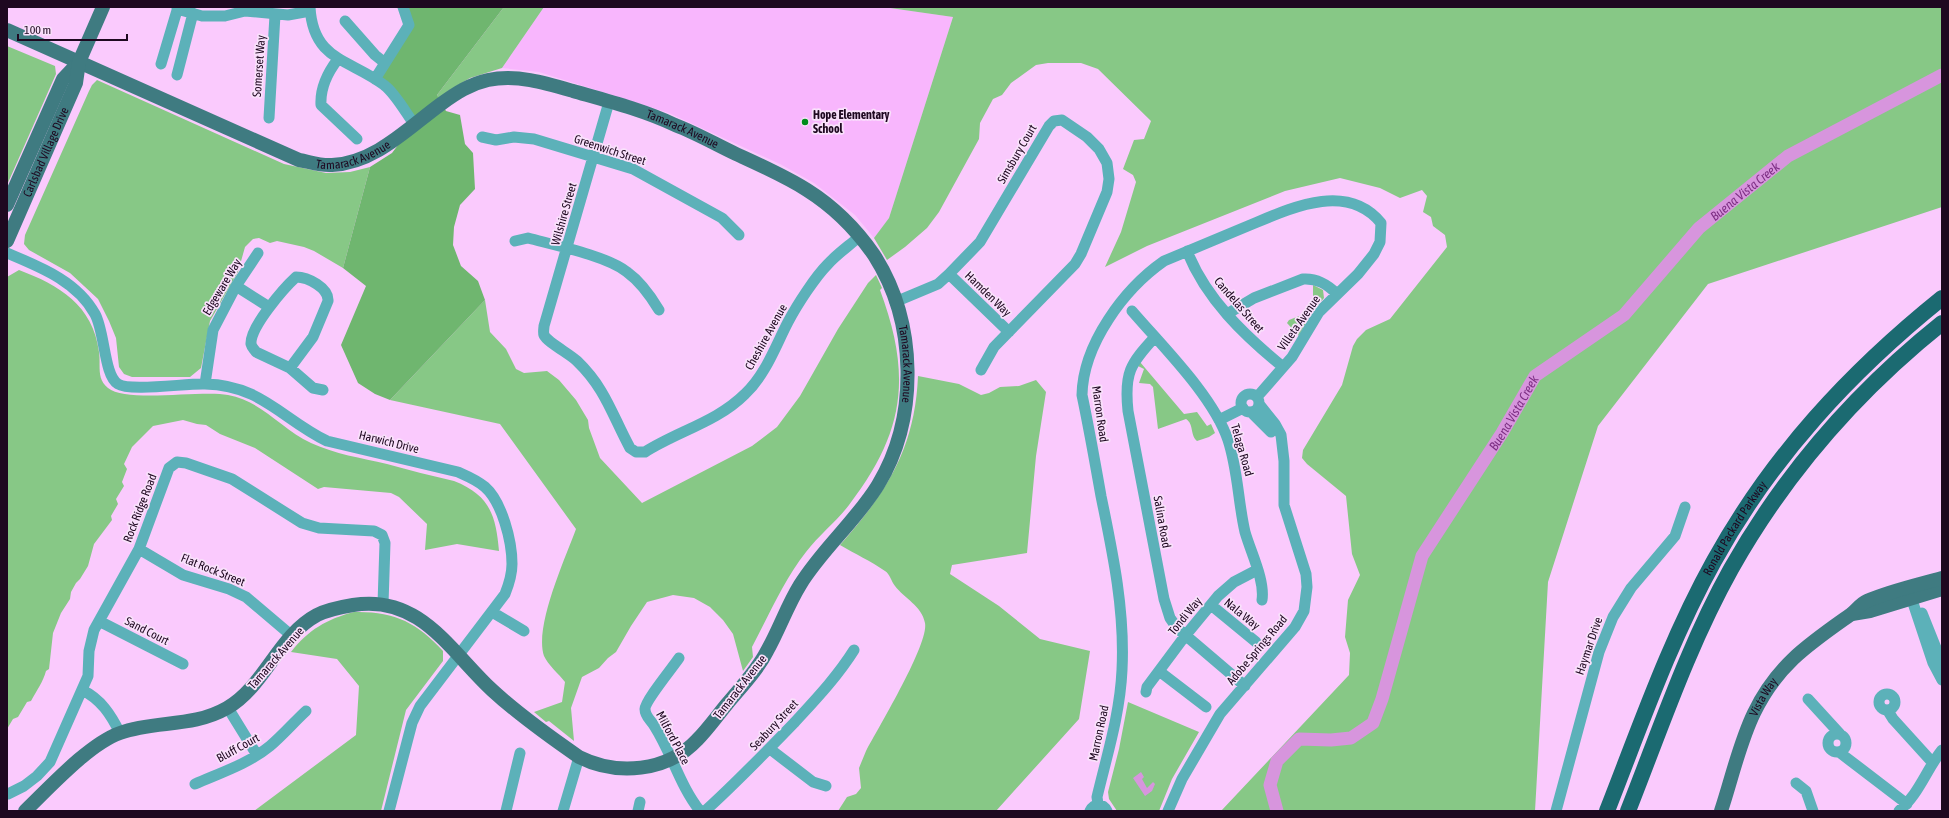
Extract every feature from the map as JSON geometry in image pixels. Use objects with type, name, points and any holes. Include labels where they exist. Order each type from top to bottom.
[{"type":"highway","name":"Ronald Packard Parkway","points":[[1607,811],[1685,617],[1714,560],[1746,508],[1795,440],[1847,382],[1904,329],[1942,298]]},
{"type":"highway","name":"Ronald Packard Parkway","points":[[1628,811],[1694,644],[1731,569],[1749,539],[1787,484],[1829,431],[1882,376],[1942,324]]},
{"type":"main road","name":"Carlsbad Village Drive","points":[[7,241],[76,83],[79,62],[103,7]]},
{"type":"main road","name":"Tamarack Avenue","points":[[7,30],[299,160],[321,165],[334,165],[362,159],[383,148],[461,89],[487,80],[504,78],[532,80],[610,102],[674,124],[806,189],[836,212],[860,236],[875,258],[889,284],[895,302],[902,324],[907,356],[908,381],[900,433],[891,458],[878,485],[862,507],[812,567],[798,589],[766,653],[755,670],[696,742],[671,759],[647,768],[624,769],[591,763],[579,757],[494,692],[461,651],[422,619],[399,607],[364,603],[332,608],[317,615],[292,636],[245,694],[228,708],[194,722],[131,730],[120,733],[93,749],[26,811]]},
{"type":"main road","name":"Carlsbad Village Drive","points":[[7,205],[63,79],[79,62]]},
{"type":"main road","name":"Vista Way","points":[[1721,811],[1740,744],[1754,712],[1771,685],[1794,657],[1812,641],[1852,614],[1865,602],[1942,578]]},
{"type":"main road","name":"Vista Way","points":[[1852,614],[1870,611],[1914,596],[1942,589]]},
{"type":"street","points":[[375,79],[409,25],[403,7]]},
{"type":"street","points":[[161,64],[177,8],[202,16],[225,16],[244,11],[288,15],[310,9],[311,20],[325,47],[338,59],[385,85],[414,124]]},
{"type":"street","points":[[177,75],[193,14]]},
{"type":"street","name":"Somerset Way","points":[[268,118],[275,15]]},
{"type":"street","points":[[345,21],[375,55],[385,63]]},
{"type":"street","points":[[170,31],[187,36]]},
{"type":"street","points":[[338,59],[329,72],[320,98],[321,105],[357,139]]},
{"type":"street","name":"Wilshire Street","points":[[544,334],[544,326],[610,102]]},
{"type":"street","name":"Simsbury Court","points":[[895,302],[938,284],[949,274],[980,242],[1049,126],[1054,122],[1062,120],[1069,124],[1099,149],[1107,162],[1109,179],[1108,192],[1081,254],[1075,264],[994,347],[981,370]]},
{"type":"street","name":"Greenwich Street","points":[[482,137],[496,140],[514,137],[534,139],[633,169],[652,178],[722,218],[739,235]]},
{"type":"street","name":"Marron Road","points":[[1094,808],[1114,734],[1119,704],[1122,670],[1122,624],[1119,590],[1082,395],[1083,381],[1087,365],[1098,339],[1111,315],[1122,299],[1150,271],[1164,261],[1187,251],[1294,208],[1322,201],[1357,205],[1373,214],[1381,223]]},
{"type":"street","name":"Villeta Avenue","points":[[1219,420],[1252,405],[1284,367],[1300,346],[1319,312],[1358,274],[1374,254],[1380,242],[1381,223]]},
{"type":"street","name":"Cheshire Avenue","points":[[544,334],[550,342],[560,347],[576,360],[600,387],[609,402],[630,448],[636,452],[645,452],[728,409],[745,394],[766,366],[789,320],[821,272],[860,236]]},
{"type":"street","points":[[515,241],[528,238],[607,261],[627,271],[642,285],[659,310]]},
{"type":"street","name":"Candelas Street","points":[[1187,251],[1203,285],[1227,314],[1250,340],[1284,367]]},
{"type":"street","name":"Harwich Drive","points":[[7,253],[52,273],[77,291],[88,303],[96,315],[102,333],[108,370],[112,380],[118,385],[157,387],[206,384],[237,388],[256,395],[308,431],[327,440],[458,472],[474,479],[486,488],[496,501],[504,520],[512,563],[510,578],[505,594],[420,706],[412,723],[388,811]]},
{"type":"street","name":"Edgeware Way","points":[[206,384],[213,330],[236,286],[258,253]]},
{"type":"street","name":"Hamden Way","points":[[949,274],[1009,332]]},
{"type":"street","points":[[290,368],[313,337],[328,301],[328,295],[325,290],[303,277],[296,277],[269,307],[251,342],[252,348],[256,352],[290,368],[313,388],[323,390]]},
{"type":"street","points":[[1227,314],[1254,298],[1303,279],[1321,282],[1338,294]]},
{"type":"street","points":[[236,286],[269,307]]},
{"type":"street","name":"Telaga Road","points":[[1132,311],[1196,387],[1219,420],[1228,440],[1234,462],[1242,520],[1257,570],[1262,581],[1262,600]]},
{"type":"street","name":"Salina Road","points":[[1155,337],[1135,359],[1125,388],[1128,411],[1164,599],[1170,618],[1185,636],[1245,686]]},
{"type":"street","name":"Adobe Springs Road","points":[[1168,811],[1182,779],[1217,720],[1295,627],[1304,611],[1306,598],[1306,574],[1284,505],[1284,461],[1281,445],[1262,421],[1252,405]]},
{"type":"street","name":"Rock Ridge Road","points":[[8,794],[24,786],[37,776],[50,762],[88,676],[89,651],[94,630],[139,549],[169,468],[177,462],[186,463],[232,479],[302,523],[319,528],[374,531],[382,535],[385,543],[383,604]]},
{"type":"street","name":"Haymar Drive","points":[[1556,811],[1599,652],[1613,617],[1632,588],[1675,536],[1685,507]]},
{"type":"street","name":"Flat Rock Street","points":[[139,549],[183,575],[229,589],[246,598],[292,636]]},
{"type":"street","name":"Tondi Way","points":[[1146,692],[1147,687],[1159,670],[1211,605],[1234,582],[1257,570]]},
{"type":"street","points":[[1914,596],[1942,663]]},
{"type":"street","points":[[1914,596],[1926,646],[1942,680]]},
{"type":"street","name":"Nala Way","points":[[1211,605],[1256,642]]},
{"type":"street","points":[[492,612],[524,631]]},
{"type":"street","name":"Sand Court","points":[[99,621],[183,664]]},
{"type":"street","name":"Seabury Street","points":[[705,811],[770,749],[838,674],[854,650]]},
{"type":"street","name":"Milford Place","points":[[679,658],[662,684],[648,699],[645,708],[646,717],[654,726],[691,799],[700,811]]},
{"type":"street","points":[[1159,670],[1206,707]]},
{"type":"street","points":[[82,690],[90,694],[106,708],[120,733]]},
{"type":"street","points":[[1808,699],[1840,734],[1831,736],[1827,744],[1830,750],[1839,752],[1903,808],[1918,790],[1932,762],[1942,750]]},
{"type":"street","points":[[228,708],[257,755]]},
{"type":"street","name":"Bluff Court","points":[[195,784],[257,755],[270,746],[306,711]]},
{"type":"street","points":[[1888,711],[1893,719],[1932,762]]},
{"type":"street","points":[[770,749],[813,782],[826,786]]},
{"type":"street","points":[[506,811],[520,753]]},
{"type":"street","points":[[563,811],[579,757]]},
{"type":"street","points":[[1796,783],[1806,791],[1813,811]]},
{"type":"street","points":[[1094,808],[1104,806],[1107,811]]},
{"type":"shaded area","name":"Hope Elementary School","points":[[544,7],[883,7],[953,17],[889,218],[874,238],[855,215],[814,183],[780,164],[669,113],[539,72],[502,68]]},
{"type":"shaded area","points":[[1141,772],[1144,777],[1142,779],[1147,788],[1153,782],[1155,784],[1152,791],[1145,796],[1133,778]]},
{"type":"green space","points":[[403,7],[504,7],[437,95],[446,111],[460,115],[465,144],[473,153],[475,189],[460,205],[454,227],[453,245],[461,266],[478,281],[485,300],[390,400],[375,394],[358,383],[341,345],[366,286],[343,268],[370,167],[392,153],[414,124],[375,79],[409,25]]},
{"type":"green space","points":[[504,7],[544,7],[502,68],[470,78],[448,91],[439,99],[437,95]]},
{"type":"green space","points":[[883,7],[1942,7],[1942,207],[1708,284],[1598,426],[1548,582],[1535,811],[1221,811],[1349,675],[1350,653],[1345,637],[1348,600],[1360,575],[1352,554],[1346,496],[1307,464],[1302,458],[1303,450],[1342,385],[1353,346],[1357,339],[1366,330],[1390,319],[1447,247],[1445,235],[1433,226],[1431,217],[1423,212],[1427,196],[1422,190],[1400,198],[1380,188],[1340,178],[1285,191],[1147,246],[1105,267],[1121,232],[1136,182],[1133,175],[1123,169],[1134,140],[1144,139],[1151,121],[1098,69],[1081,63],[1048,63],[1036,65],[1011,83],[1002,95],[993,99],[980,123],[979,139],[939,212],[927,228],[887,260],[874,238],[889,218],[953,17]]},
{"type":"green space","points":[[7,46],[55,66],[56,74],[7,185]]},
{"type":"green space","points":[[97,80],[284,164],[326,173],[350,172],[370,167],[343,268],[314,251],[304,247],[277,241],[270,243],[259,238],[253,239],[245,247],[238,272],[210,321],[201,368],[190,377],[132,377],[124,374],[119,367],[116,338],[98,299],[70,273],[29,250],[24,244],[25,235],[89,91]]},
{"type":"green space","points":[[19,270],[60,290],[82,309],[90,321],[95,336],[99,352],[100,376],[108,388],[117,392],[131,395],[216,394],[240,398],[261,409],[300,437],[320,447],[454,481],[476,493],[489,508],[496,527],[499,551],[457,544],[425,550],[427,524],[399,497],[391,493],[324,487],[318,489],[255,448],[220,434],[206,425],[183,420],[153,426],[132,447],[124,464],[127,469],[122,482],[124,486],[116,499],[118,504],[111,516],[112,520],[94,544],[88,566],[71,592],[70,599],[61,613],[53,633],[49,669],[46,671],[42,682],[31,701],[27,702],[18,717],[13,719],[7,729],[7,277]]},
{"type":"green space","points":[[876,275],[882,288],[880,290],[897,350],[899,377],[898,402],[892,428],[882,453],[868,478],[849,505],[811,546],[791,574],[752,647],[753,657],[743,671],[733,634],[723,620],[710,607],[694,598],[673,595],[647,602],[616,652],[599,668],[582,677],[571,708],[574,741],[549,721],[546,722],[534,712],[562,702],[565,682],[544,656],[542,643],[543,628],[558,575],[576,529],[500,424],[390,400],[485,300],[490,332],[506,349],[516,369],[524,373],[547,371],[559,380],[576,400],[588,420],[589,428],[600,458],[642,503],[752,446],[777,427],[800,396],[838,329],[868,283]]},
{"type":"green space","points":[[1313,285],[1323,290],[1324,298],[1318,305],[1313,298]]},
{"type":"green space","points":[[1312,311],[1299,336],[1287,323],[1289,320]]},
{"type":"green space","points":[[1140,362],[1184,414],[1197,412],[1207,426],[1211,424],[1215,433],[1209,437],[1197,441],[1193,436],[1190,424],[1186,419],[1158,429],[1153,387],[1150,384],[1139,383],[1144,369],[1138,366]]},
{"type":"green space","points":[[918,376],[959,384],[981,395],[989,393],[1000,387],[1019,386],[1036,380],[1046,392],[1036,456],[1027,553],[952,565],[950,574],[999,606],[1040,639],[1090,651],[1079,719],[996,811],[838,811],[847,797],[856,794],[861,788],[859,768],[866,751],[902,686],[919,649],[924,634],[925,623],[923,617],[917,607],[895,586],[887,572],[840,545],[872,506],[896,468],[911,425],[916,402]]},
{"type":"green space","points":[[354,612],[381,614],[403,620],[424,633],[443,651],[443,661],[406,710],[381,811],[254,811],[356,735],[359,686],[337,659],[291,652],[304,637],[319,626],[335,618]]},
{"type":"green space","points":[[1128,702],[1199,732],[1172,779],[1159,811],[1117,811],[1109,799],[1108,792],[1119,749]]},
{"type":"waterway","name":"Buena Vista Creek","points":[[1277,811],[1270,785],[1277,761],[1299,739],[1331,740],[1351,738],[1373,723],[1382,699],[1422,556],[1502,433],[1535,376],[1624,315],[1699,228],[1788,156],[1942,75]]},
{"type":"place","name":"Hope Elementary School","points":[[805,122]]}]
